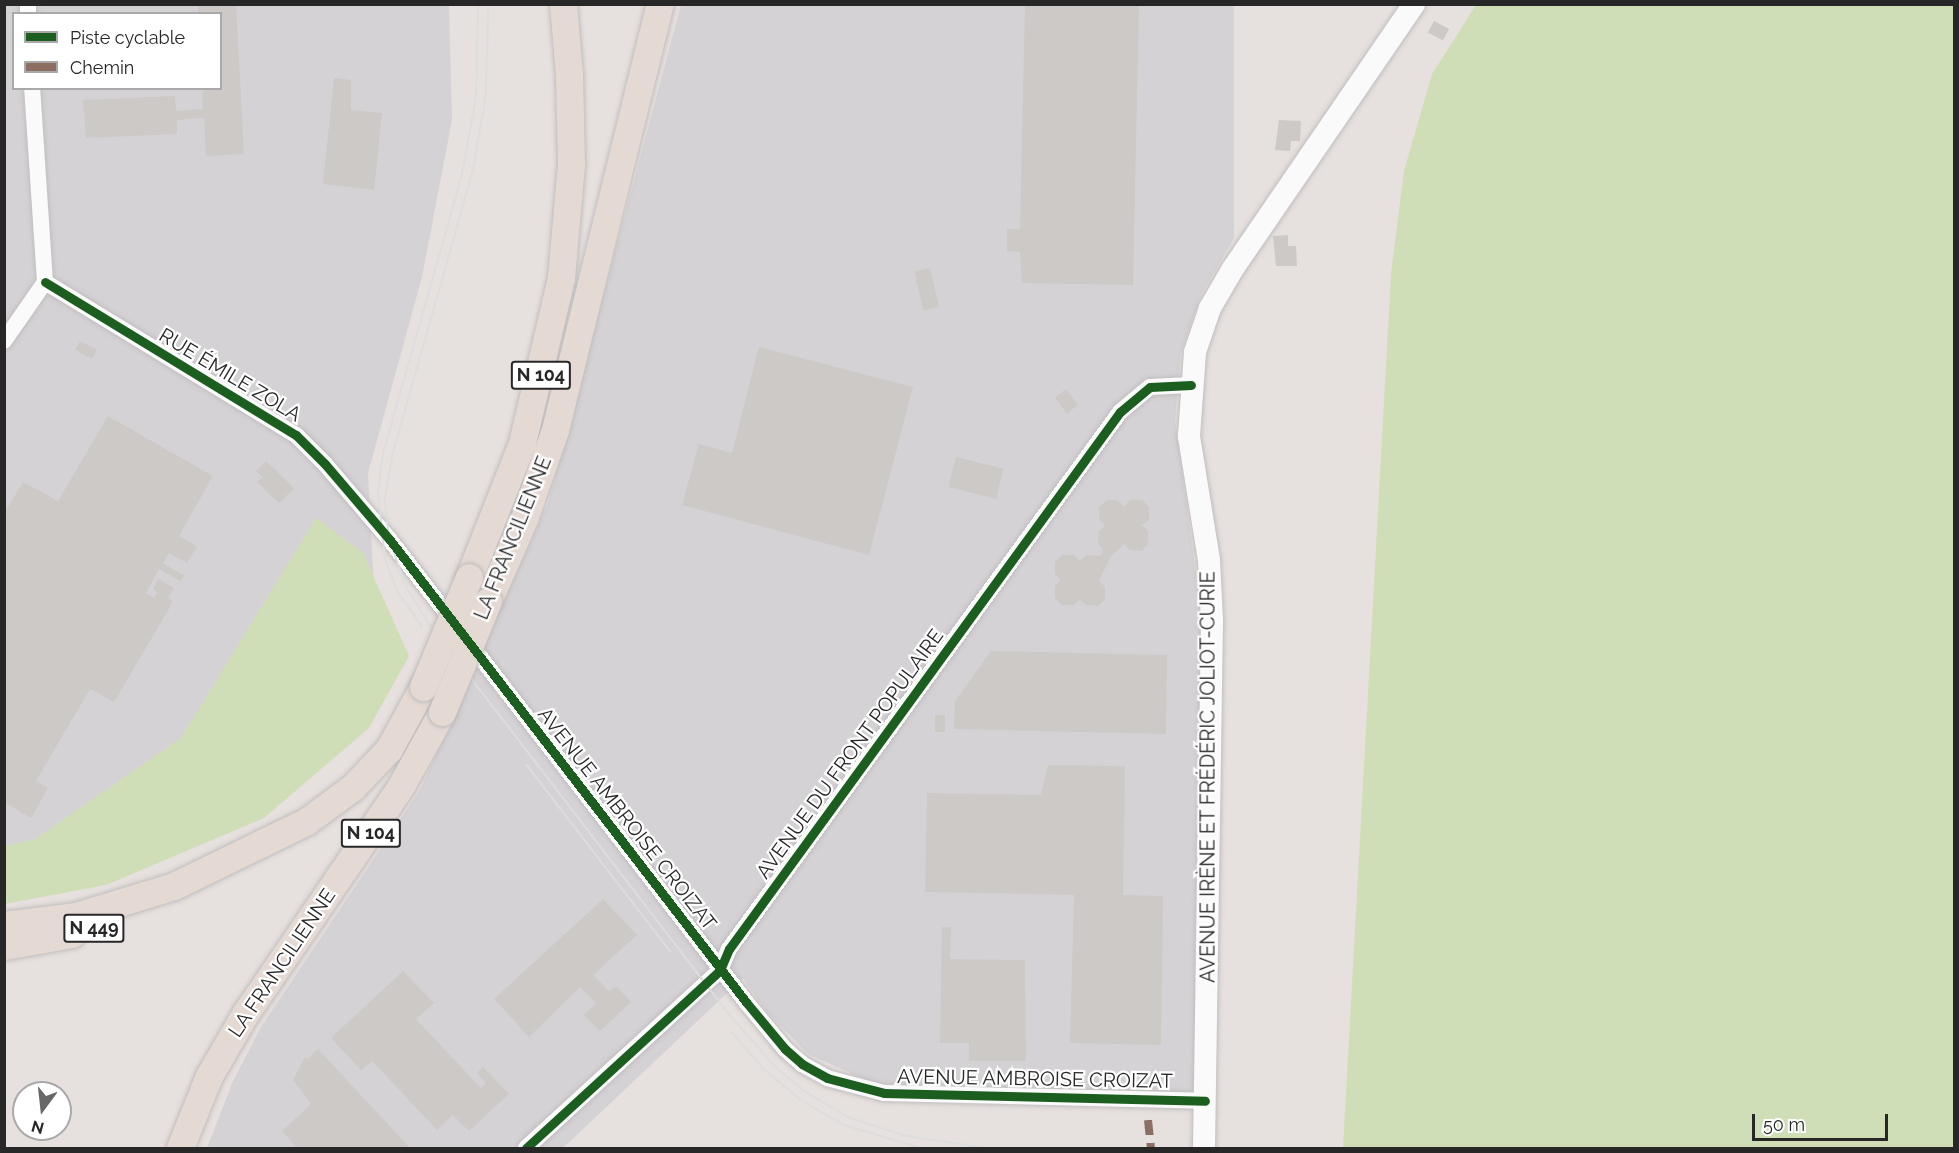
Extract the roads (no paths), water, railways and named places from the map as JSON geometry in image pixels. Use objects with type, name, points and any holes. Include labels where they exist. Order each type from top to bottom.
[{"type":"highway","name":"LA FRANCILIENNE","points":[[4,925],[76,916],[174,886],[261,847],[334,802],[389,749],[423,687],[470,577],[522,443],[552,328],[561,278],[570,174],[569,75],[563,4]]},
{"type":"highway","points":[[569,75],[580,46],[579,4]]},
{"type":"highway","name":"LA FRANCILIENNE","points":[[180,1149],[209,1076],[245,1014],[401,786],[442,712],[524,519],[555,430],[660,4]]},
{"type":"highway","name":"N 449","points":[[4,946],[85,931],[152,908],[174,886]]},
{"type":"main road","name":"AVENUE IRÈNE ET FRÉDÉRIC JOLIOT-CURIE","points":[[1204,1149],[1212,620],[1209,560],[1191,453],[1191,385],[1195,352],[1218,293],[1414,4]]},
{"type":"street","points":[[4,341],[45,282],[32,90]]},
{"type":"street","name":"RUE ÉMILE ZOLA","points":[[45,282],[296,435],[379,526],[485,668]]},
{"type":"street","name":"AVENUE DU FRONT POPULAIRE","points":[[525,1149],[720,970],[729,949],[1120,412],[1150,387],[1191,385]]},
{"type":"street","name":"AVENUE AMBROISE CROIZAT","points":[[485,668],[720,970],[785,1049],[827,1078],[854,1087],[926,1097],[1205,1101]]},
{"type":"tram line","points":[[422,627],[397,591],[385,560],[378,491],[383,454],[462,174],[476,98],[478,4]]},
{"type":"tram line","points":[[489,4],[486,98],[473,172],[393,455],[385,501],[390,540],[406,586],[429,623],[729,1014],[776,1067],[806,1092],[848,1117],[906,1136],[987,1148]]},
{"type":"tram line","points":[[527,765],[670,951]]},
{"type":"tram line","points":[[732,1032],[764,1069],[801,1100],[844,1125],[921,1148]]}]
